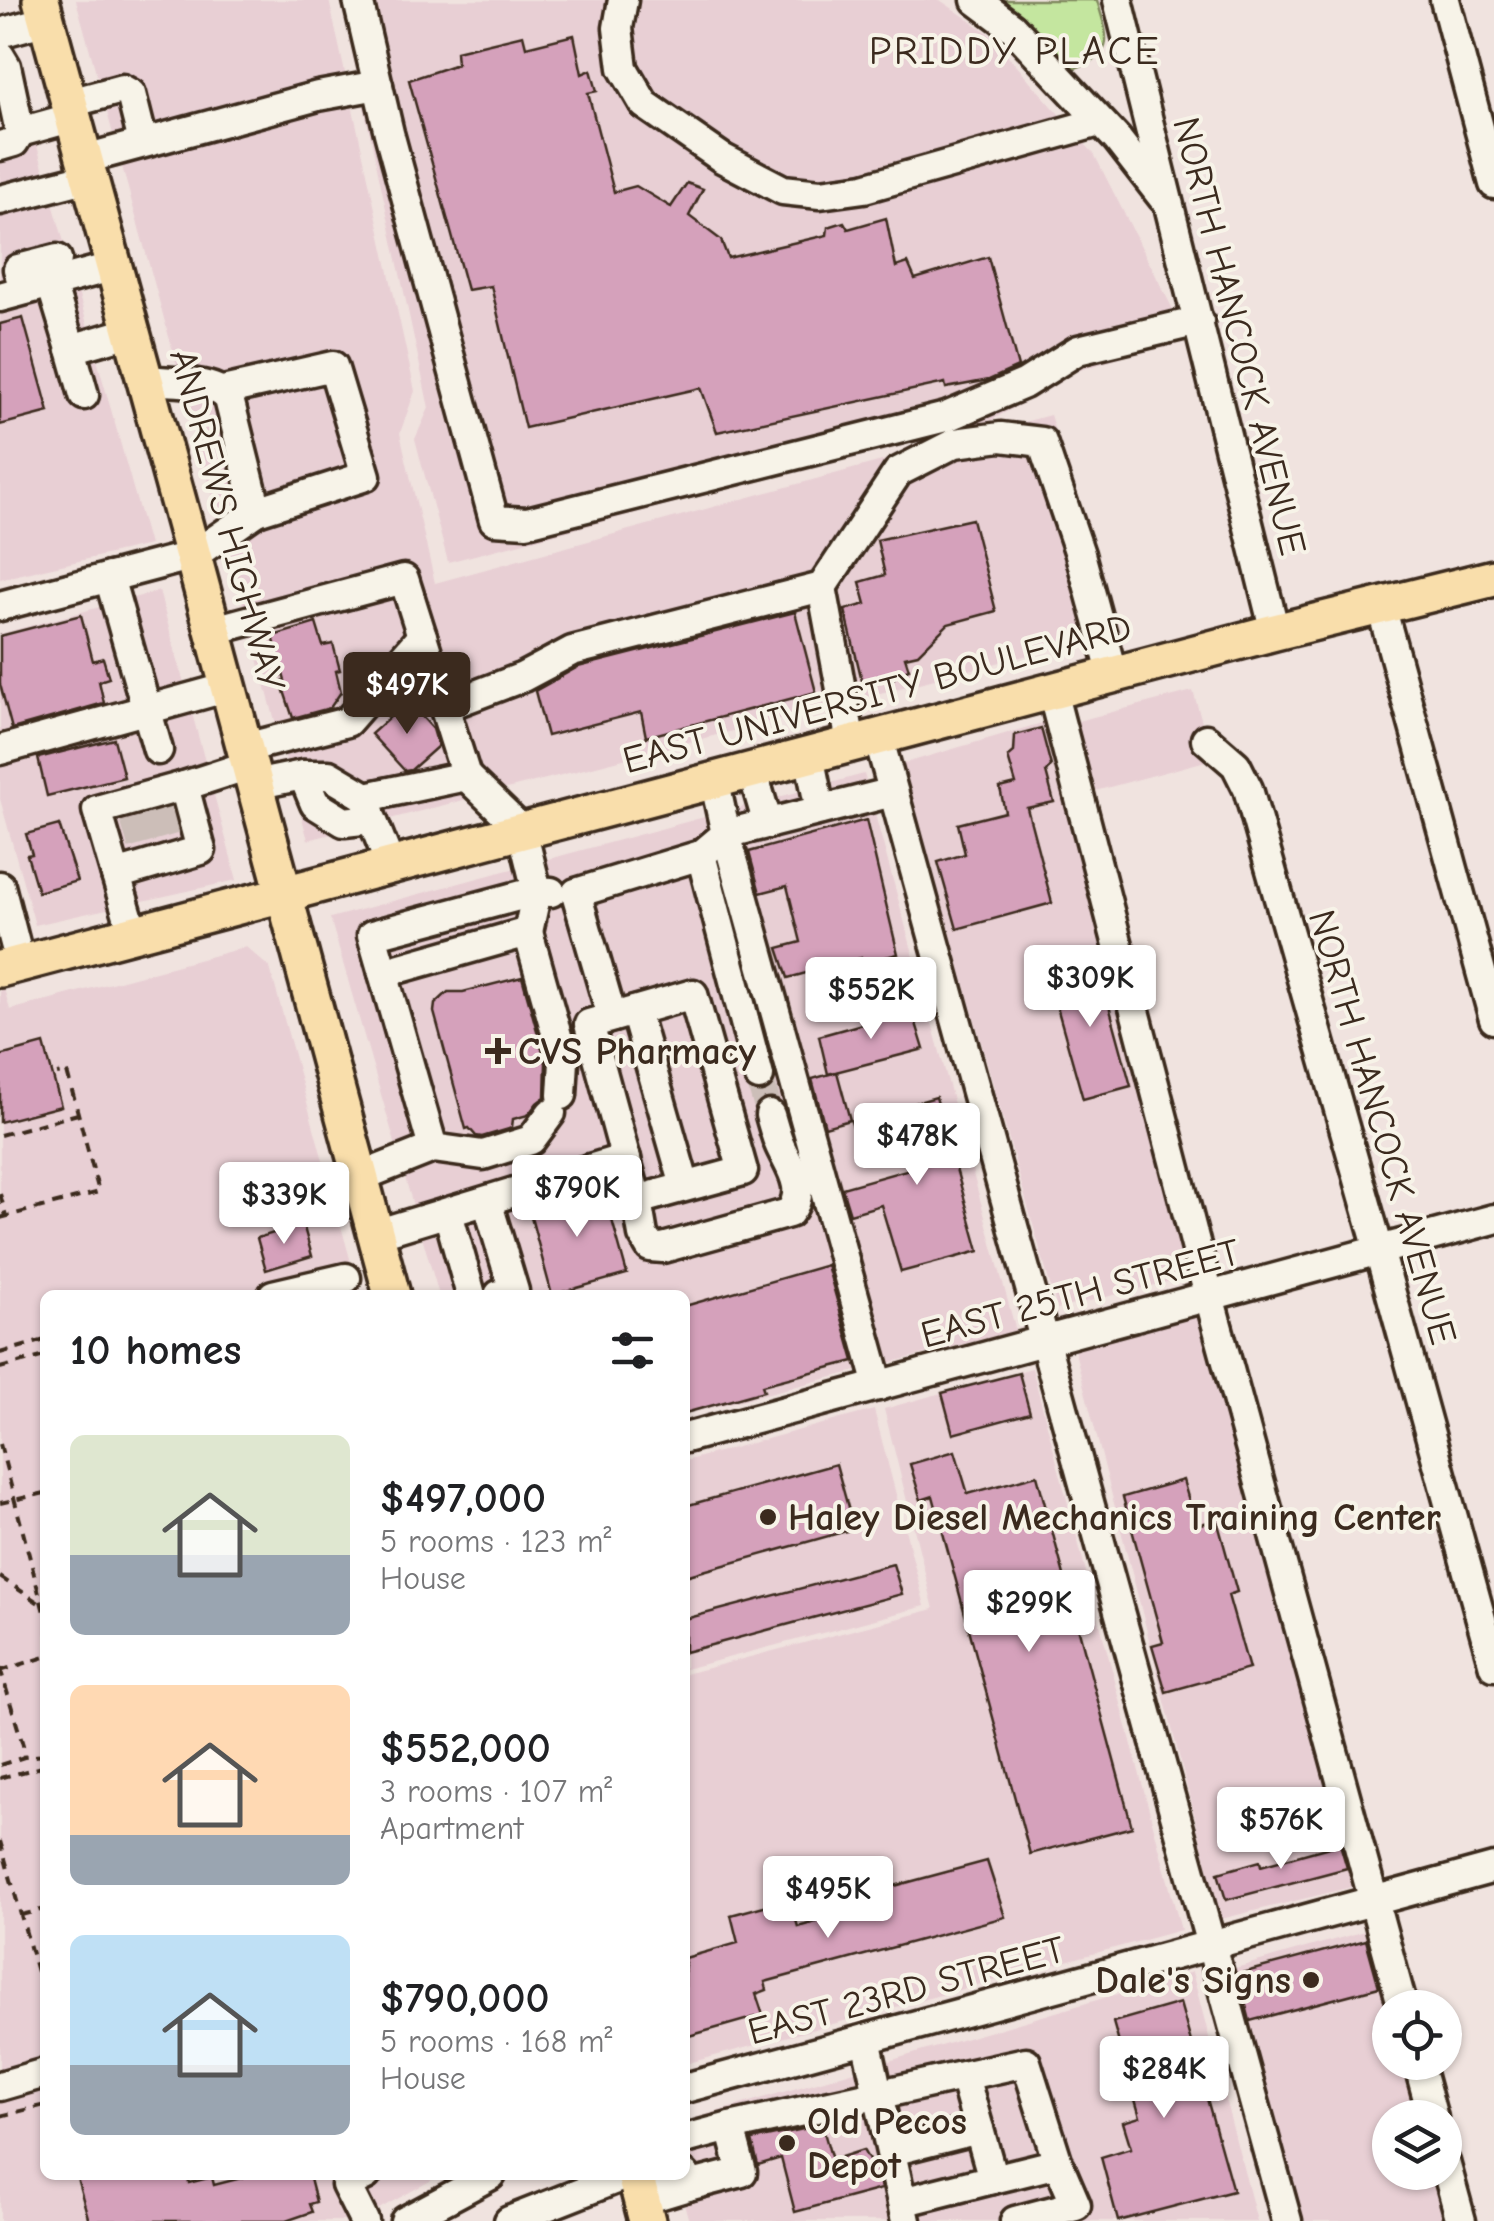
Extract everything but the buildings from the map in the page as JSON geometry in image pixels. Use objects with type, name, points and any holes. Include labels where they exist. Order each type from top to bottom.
[{"type":"main road","name":"ANDREWS HIGHWAY","points":[[44,10],[391,1290]]},
{"type":"main road","name":"EAST UNIVERSITY BOULEVARD","points":[[10,966],[1274,632],[1494,578]]},
{"type":"street","points":[[358,0],[494,520],[527,522],[946,417],[1024,384],[1078,350],[1198,320]]},
{"type":"street","points":[[623,0],[618,28],[623,68],[644,104],[722,158],[784,190],[820,194],[864,188],[1099,122]]},
{"type":"street","points":[[976,0],[1012,27],[1117,140],[1171,208]]},
{"type":"street","name":"NORTH HANCOCK AVENUE","points":[[1118,0],[1274,632]]},
{"type":"street","points":[[1444,0],[1494,184]]},
{"type":"street","points":[[0,33],[44,10]]},
{"type":"street","points":[[0,56],[6,66],[10,139],[122,89],[130,94],[144,142]]},
{"type":"street","points":[[0,200],[88,168],[144,142],[318,96],[378,85]]},
{"type":"street","points":[[84,394],[71,349],[25,278],[114,266]]},
{"type":"street","points":[[71,349],[132,331]]},
{"type":"street","points":[[0,606],[194,555],[257,510],[366,476],[333,366],[223,391]]},
{"type":"street","points":[[146,380],[212,386],[230,399],[257,510]]},
{"type":"street","points":[[444,707],[523,676],[572,651],[822,587],[898,472],[955,443],[1001,437],[1042,442],[1080,554],[1112,676]]},
{"type":"street","points":[[109,577],[158,750]]},
{"type":"street","points":[[214,630],[404,579],[466,776],[522,830],[538,891],[528,932],[564,1062],[556,1104],[531,1140],[483,1155],[434,1148],[360,1177]]},
{"type":"street","points":[[822,587],[865,740],[893,792],[1287,2221]]},
{"type":"street","points":[[1381,606],[1494,1019]]},
{"type":"street","points":[[133,933],[97,810],[144,806],[184,786],[249,766],[347,722],[422,636]]},
{"type":"street","points":[[0,750],[228,688]]},
{"type":"street","points":[[1052,691],[1209,1296],[1398,1990]]},
{"type":"street","name":"NORTH HANCOCK AVENUE","points":[[1206,739],[1236,765],[1248,788],[1494,1666]]},
{"type":"street","points":[[809,755],[820,810]]},
{"type":"street","points":[[249,766],[304,774],[314,804],[344,822],[369,808],[466,776]]},
{"type":"street","points":[[752,770],[768,824]]},
{"type":"street","points":[[714,780],[878,1386]]},
{"type":"street","points":[[116,875],[159,859],[202,850],[184,786]]},
{"type":"street","points":[[434,1148],[372,935],[538,891],[576,893],[701,854],[726,834],[893,792]]},
{"type":"street","points":[[369,808],[390,864]]},
{"type":"street","points":[[701,854],[759,1076]]},
{"type":"street","points":[[0,886],[10,966]]},
{"type":"street","points":[[576,893],[686,1186]]},
{"type":"street","points":[[383,972],[528,932]]},
{"type":"street","points":[[637,1200],[743,1171],[693,994],[588,1024],[637,1200],[643,1235],[650,1247],[662,1248],[789,1212],[796,1205],[799,1193],[791,1162],[790,1134],[770,1065],[752,1045]]},
{"type":"street","points":[[770,1115],[780,1147],[791,1162]]},
{"type":"street","points":[[376,1234],[626,1158]]},
{"type":"street","points":[[487,1200],[514,1290]]},
{"type":"street","points":[[448,1212],[470,1290]]},
{"type":"street","name":"EAST 25TH STREET","points":[[690,1437],[1494,1219]]},
{"type":"street","points":[[294,1290],[346,1278]]},
{"type":"street","name":"EAST 23RD STREET","points":[[690,2087],[1494,1868]]},
{"type":"street","points":[[866,2040],[904,2211],[993,2178],[1058,2163]]},
{"type":"street","points":[[690,2138],[1026,2062],[1078,2213],[1014,2221]]},
{"type":"street","points":[[0,2086],[40,2074]]},
{"type":"street","points":[[964,2076],[993,2178]]},
{"type":"street","points":[[690,2179],[742,2172],[730,2127]]},
{"type":"street","points":[[892,2152],[979,2128]]},
{"type":"street","points":[[356,2180],[346,2185],[364,2221]]},
{"type":"street","points":[[416,2218],[482,2180]]},
{"type":"street","points":[[509,2221],[571,2210],[686,2180]]},
{"type":"street","points":[[1453,2190],[1461,2221]]},
{"type":"path","points":[[0,1194],[3,1217],[99,1192],[67,1072],[56,1074]]},
{"type":"path","points":[[0,1135],[78,1114]]},
{"type":"path","points":[[0,1353],[40,1341]]},
{"type":"path","points":[[0,1368],[40,1357]]},
{"type":"path","points":[[0,1444],[40,1593]]},
{"type":"path","points":[[0,1502],[40,1494]]},
{"type":"path","points":[[0,1577],[40,1604]]},
{"type":"path","points":[[24,1757],[0,1670],[40,1658]]},
{"type":"path","points":[[0,1765],[40,1755]]},
{"type":"path","points":[[0,1778],[40,1767]]},
{"type":"path","points":[[0,1842],[40,1982]]},
{"type":"path","points":[[21,1915],[40,1910]]},
{"type":"path","points":[[0,2116],[40,2106]]},
{"type":"shaded area","points":[[76,0],[329,0],[415,391],[400,433],[435,583],[1050,415],[1118,632],[308,840]]},
{"type":"shaded area","points":[[341,0],[940,0],[987,32],[1094,154],[1187,337],[1077,371],[992,420],[448,562],[415,439],[429,408]]},
{"type":"shaded area","points":[[0,14],[149,545],[0,579]]},
{"type":"shaded area","points":[[159,591],[237,880],[35,925],[0,799],[0,634]]},
{"type":"shaded area","points":[[1193,691],[1213,759],[1073,797],[1055,727]]},
{"type":"shaded area","points":[[1049,721],[1090,898],[1196,1275],[1057,1309],[902,764]]},
{"type":"shaded area","points":[[864,774],[1016,1331],[690,1413],[690,1290],[438,1290],[330,918]]},
{"type":"shaded area","points":[[246,947],[270,968],[359,1290],[40,1290],[40,2180],[432,2180],[357,2221],[0,2221],[0,974],[10,1010]]},
{"type":"shaded area","points":[[1205,1311],[1360,1885],[1221,1919],[1074,1348]]},
{"type":"shaded area","points":[[1032,1368],[1181,1930],[690,2063],[690,1673],[934,1609],[884,1409]]},
{"type":"shaded area","points":[[874,1410],[925,1606],[690,1668],[690,1460]]},
{"type":"shaded area","points":[[1372,1929],[1386,1990],[1372,1990],[1372,2080],[1414,2080],[1419,2100],[1372,2100],[1372,2190],[1444,2190],[1453,2221],[1302,2221],[1232,1969]]},
{"type":"shaded area","points":[[1192,1972],[1257,2221],[689,2221],[677,2180],[690,2180],[690,2120]]},
{"type":"green space","points":[[997,0],[1097,0],[1106,34],[1103,50],[1089,63],[1075,68],[1058,60]]},
{"type":"tunnel","points":[[159,810],[171,852]]},
{"type":"tunnel","points":[[134,818],[146,859]]},
{"type":"tunnel","points":[[759,1076],[770,1115]]},
{"type":"place","name":"CVS Pharmacy","points":[[498,1051]]},
{"type":"place","name":"Haley Diesel Mechanics Training Center","points":[[768,1517]]},
{"type":"place","name":"Dale's Signs","points":[[1311,1980]]},
{"type":"place","name":"Old Pecos Depot","points":[[787,2143]]},
{"type":"district","name":"PRIDDY PLACE","points":[[1015,50]]}]
